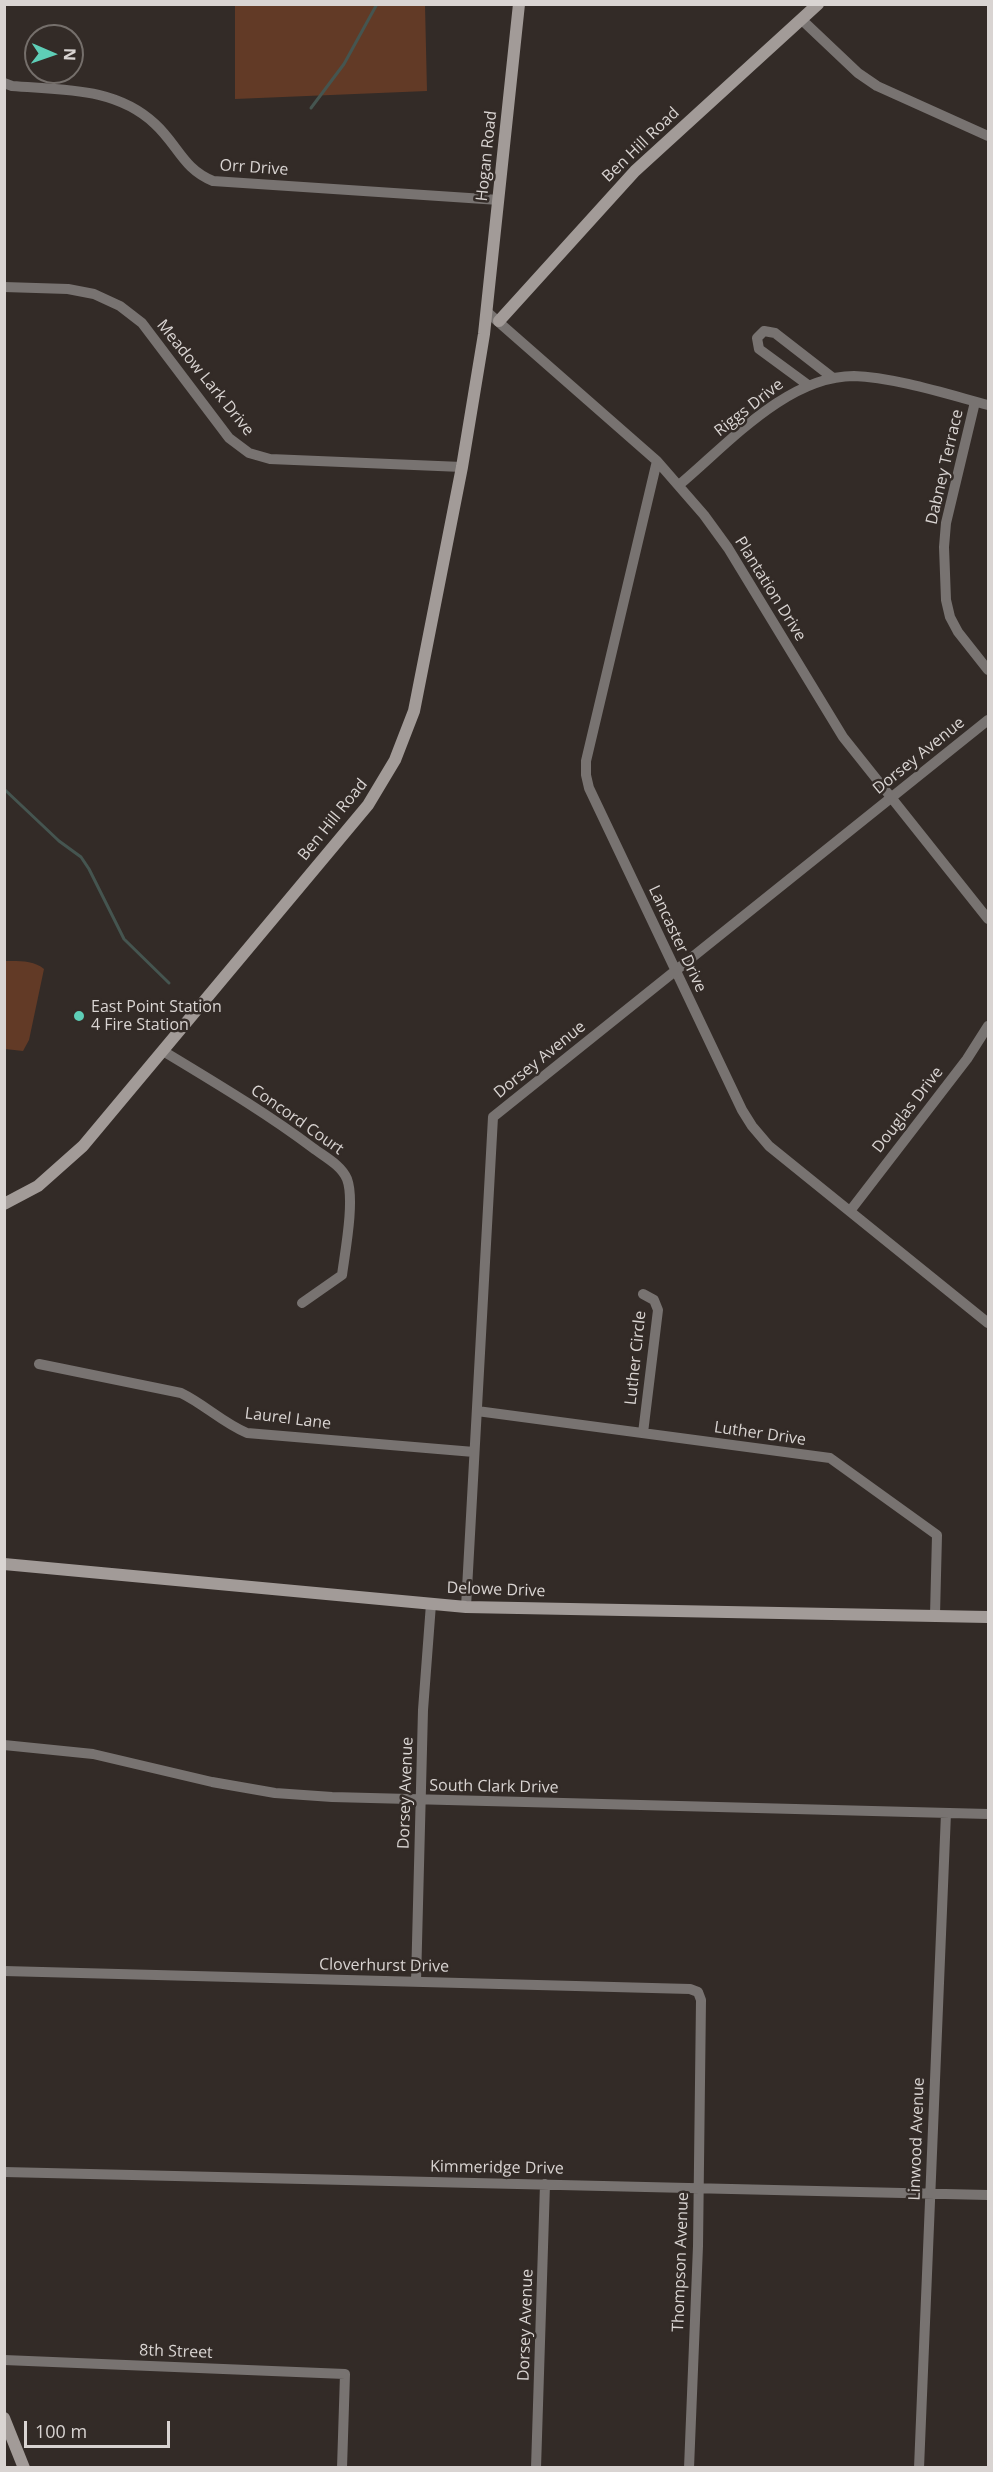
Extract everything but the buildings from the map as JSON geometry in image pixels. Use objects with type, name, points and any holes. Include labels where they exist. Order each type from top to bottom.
[{"type":"street","name":"Hogan Road","points":[[486,311],[519,4]]},
{"type":"street","name":"Ben Hill Road","points":[[499,321],[635,171],[818,4]]},
{"type":"street","points":[[802,20],[858,73],[877,86],[988,136]]},
{"type":"street","name":"Orr Drive","points":[[4,83],[12,86],[93,93],[125,103],[157,125],[190,168],[213,181],[499,200]]},
{"type":"street","name":"Meadow Lark Drive","points":[[4,287],[68,289],[94,294],[120,306],[142,323],[229,438],[249,453],[270,459],[462,467]]},
{"type":"street","name":"Ben Hill Road","points":[[4,1204],[38,1186],[84,1146],[368,805],[395,760],[414,711],[462,467],[486,311]]},
{"type":"street","name":"Plantation Drive","points":[[486,311],[657,461],[680,485],[728,548],[843,737],[988,919]]},
{"type":"street","points":[[808,385],[759,349],[757,338],[764,331],[775,333],[833,378]]},
{"type":"street","name":"Riggs Drive","points":[[680,485],[774,404],[808,385],[833,378],[876,378],[988,405]]},
{"type":"street","name":"Dabney Terrace","points":[[975,402],[946,523],[944,547],[946,600],[950,617],[958,632],[988,670]]},
{"type":"street","name":"Lancaster Drive","points":[[657,461],[586,761],[589,788],[752,1126],[770,1146],[988,1323]]},
{"type":"street","name":"Dorsey Avenue","points":[[466,1607],[493,1117],[988,720]]},
{"type":"street","name":"Douglas Drive","points":[[850,1211],[967,1059],[988,1026]]},
{"type":"street","name":"Concord Court","points":[[163,1051],[281,1124],[338,1167],[347,1179],[350,1197],[342,1275],[302,1303]]},
{"type":"street","name":"Luther Circle","points":[[643,1294],[654,1300],[658,1310],[643,1433]]},
{"type":"street","name":"Laurel Lane","points":[[39,1364],[181,1393],[231,1426],[247,1432],[474,1452]]},
{"type":"street","name":"Luther Drive","points":[[477,1411],[830,1458],[937,1535],[935,1615]]},
{"type":"street","name":"Delowe Drive","points":[[4,1564],[466,1607],[988,1617]]},
{"type":"street","name":"Dorsey Avenue","points":[[416,1982],[423,1710],[431,1604]]},
{"type":"street","name":"South Clark Drive","points":[[4,1745],[93,1754],[213,1782],[275,1792],[332,1797],[988,1814]]},
{"type":"street","name":"Linwood Avenue","points":[[919,2468],[946,1813]]},
{"type":"street","name":"Cloverhurst Drive","points":[[4,1971],[690,1989],[698,1992],[701,2000],[700,2056]]},
{"type":"street","name":"Thompson Avenue","points":[[689,2468],[700,2056]]},
{"type":"street","name":"Kimmeridge Drive","points":[[4,2172],[988,2195]]},
{"type":"street","name":"Dorsey Avenue","points":[[536,2468],[545,2184]]},
{"type":"street","name":"8th Street","points":[[4,2360],[345,2374],[342,2468]]},
{"type":"street","points":[[4,2418],[24,2468]]},
{"type":"shaded area","points":[[235,5],[425,5],[427,91],[235,99]]},
{"type":"shaded area","points":[[5,961],[30,963],[44,969],[29,1040],[23,1051],[5,1049]]},
{"type":"waterway","points":[[311,108],[344,64],[377,4]]},
{"type":"waterway","points":[[4,789],[59,841],[81,857],[124,939],[169,983]]},
{"type":"place","name":"East Point Station 4 Fire Station","points":[[79,1016]]}]
